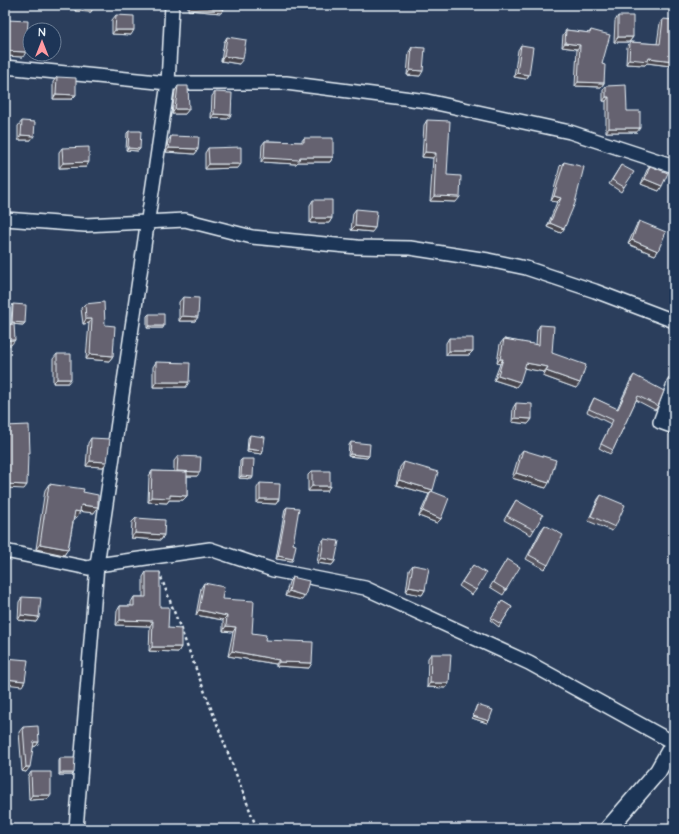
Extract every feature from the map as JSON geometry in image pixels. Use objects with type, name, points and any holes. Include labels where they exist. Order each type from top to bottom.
[{"type":"street","points":[[76,829],[97,565],[168,83],[172,5]]},
{"type":"street","points":[[5,67],[168,83],[286,83],[427,101],[570,132],[674,166]]},
{"type":"street","points":[[5,219],[85,225],[185,220],[252,237],[357,247],[410,248],[488,260],[526,268],[595,291],[674,322]]},
{"type":"street","points":[[674,384],[660,422],[674,428]]},
{"type":"street","points":[[5,551],[88,568],[97,565],[210,548],[273,570],[365,588],[529,663],[674,743],[658,771],[608,829]]},
{"type":"path","points":[[153,556],[257,829]]},
{"type":"building","points":[[77,5],[94,5],[93,8],[77,8]]},
{"type":"building","points":[[224,5],[224,9],[191,6]]},
{"type":"building","points":[[116,15],[134,16],[134,30],[115,30]]},
{"type":"building","points":[[618,16],[633,16],[633,37],[618,37]]},
{"type":"building","points":[[663,19],[674,20],[674,61],[649,58],[648,61],[629,59],[630,42],[660,44]]},
{"type":"building","points":[[7,20],[28,21],[22,22],[22,52],[6,51]]},
{"type":"building","points":[[566,30],[590,33],[591,30],[610,35],[602,64],[605,65],[604,83],[578,82],[580,45],[565,43]]},
{"type":"building","points":[[227,37],[246,40],[243,59],[224,56]]},
{"type":"building","points":[[521,45],[533,47],[529,75],[517,73]]},
{"type":"building","points":[[412,47],[425,48],[423,71],[410,70]]},
{"type":"building","points":[[57,77],[76,78],[76,95],[56,94]]},
{"type":"building","points":[[626,85],[627,111],[640,111],[640,128],[609,128],[609,97],[606,97],[606,86]]},
{"type":"building","points":[[178,86],[188,86],[189,109],[175,109]]},
{"type":"building","points":[[215,92],[232,93],[231,115],[214,114]]},
{"type":"building","points":[[427,120],[450,121],[447,175],[461,176],[460,197],[434,196],[436,153],[425,152]]},
{"type":"building","points":[[22,121],[35,122],[34,136],[21,135]]},
{"type":"building","points":[[129,131],[141,131],[140,149],[128,148]]},
{"type":"building","points":[[171,136],[199,137],[198,149],[169,148]]},
{"type":"building","points":[[304,138],[333,138],[333,157],[300,157],[299,160],[264,158],[265,141],[304,142]]},
{"type":"building","points":[[89,147],[89,162],[63,163],[62,148]]},
{"type":"building","points":[[241,147],[241,164],[209,164],[208,148]]},
{"type":"building","points":[[564,162],[584,167],[575,203],[564,229],[550,223],[561,198],[554,196]]},
{"type":"building","points":[[621,165],[634,172],[624,187],[612,180]]},
{"type":"building","points":[[650,166],[668,173],[662,186],[645,179]]},
{"type":"building","points":[[313,200],[332,200],[332,218],[313,218]]},
{"type":"building","points":[[356,209],[377,211],[375,228],[355,226]]},
{"type":"building","points":[[639,221],[666,232],[658,251],[632,240]]},
{"type":"building","points":[[183,297],[199,298],[198,317],[182,316]]},
{"type":"building","points":[[104,302],[105,325],[115,326],[113,356],[90,354],[92,319],[86,319],[85,304]]},
{"type":"building","points":[[13,304],[26,305],[25,323],[12,322]]},
{"type":"building","points":[[149,314],[164,314],[164,326],[149,326]]},
{"type":"building","points":[[14,324],[15,340],[5,340],[5,325]]},
{"type":"building","points":[[540,325],[554,326],[552,353],[586,365],[580,383],[546,371],[548,367],[526,363],[520,382],[498,375],[503,359],[500,359],[504,339],[539,345]]},
{"type":"building","points":[[449,338],[473,338],[473,351],[449,351]]},
{"type":"building","points":[[57,354],[71,354],[71,379],[57,379]]},
{"type":"building","points":[[156,362],[190,363],[189,382],[156,382]]},
{"type":"building","points":[[634,375],[664,391],[658,406],[638,396],[613,450],[601,444],[613,420],[589,409],[594,398],[618,409]]},
{"type":"building","points":[[516,403],[532,404],[532,419],[515,418]]},
{"type":"building","points":[[29,425],[30,453],[28,453],[27,485],[5,484],[5,426]]},
{"type":"building","points":[[250,435],[265,437],[263,451],[248,449]]},
{"type":"building","points":[[91,438],[110,439],[107,462],[90,461]]},
{"type":"building","points":[[351,442],[370,444],[369,456],[350,454]]},
{"type":"building","points":[[523,450],[556,460],[549,483],[516,473]]},
{"type":"building","points":[[178,456],[201,457],[200,472],[177,471]]},
{"type":"building","points":[[242,459],[254,459],[253,477],[241,476]]},
{"type":"building","points":[[404,462],[438,472],[433,490],[399,480]]},
{"type":"building","points":[[152,471],[187,472],[187,496],[170,495],[170,498],[151,497]]},
{"type":"building","points":[[312,471],[330,471],[330,486],[312,486]]},
{"type":"building","points":[[260,483],[280,484],[279,499],[260,499]]},
{"type":"building","points":[[49,484],[84,489],[83,492],[98,495],[98,507],[81,505],[80,512],[75,511],[68,549],[40,544]]},
{"type":"building","points":[[431,491],[449,498],[441,519],[423,511]]},
{"type":"building","points":[[601,495],[625,505],[615,527],[591,516]]},
{"type":"building","points":[[516,500],[543,515],[534,530],[507,516]]},
{"type":"building","points":[[287,507],[299,508],[293,544],[296,545],[293,559],[278,556]]},
{"type":"building","points":[[136,518],[165,520],[164,535],[135,533]]},
{"type":"building","points":[[545,525],[563,535],[548,565],[529,555]]},
{"type":"building","points":[[324,539],[339,541],[335,561],[321,558]]},
{"type":"building","points":[[507,559],[520,567],[506,590],[493,582]]},
{"type":"building","points":[[413,565],[429,568],[425,590],[409,587]]},
{"type":"building","points":[[473,565],[486,573],[476,590],[462,582]]},
{"type":"building","points":[[146,572],[160,572],[160,607],[169,607],[168,628],[181,629],[181,647],[152,647],[153,621],[120,620],[120,606],[134,606],[134,597],[146,597]]},
{"type":"building","points":[[292,577],[309,581],[305,596],[289,591]]},
{"type":"building","points":[[204,583],[224,587],[222,599],[254,601],[252,633],[266,635],[265,640],[313,642],[312,663],[279,662],[279,660],[232,651],[236,627],[226,626],[227,616],[199,610]]},
{"type":"building","points":[[22,597],[41,598],[39,617],[21,615]]},
{"type":"building","points":[[502,601],[512,607],[501,624],[491,618]]},
{"type":"building","points":[[431,654],[451,654],[449,683],[430,683]]},
{"type":"building","points":[[5,658],[28,660],[25,681],[5,679]]},
{"type":"building","points":[[477,705],[493,710],[489,721],[473,716]]},
{"type":"building","points":[[38,726],[39,742],[34,742],[30,767],[26,767],[23,727]]},
{"type":"building","points":[[60,758],[75,758],[74,773],[60,773]]},
{"type":"building","points":[[31,772],[51,772],[51,795],[32,795]]}]
